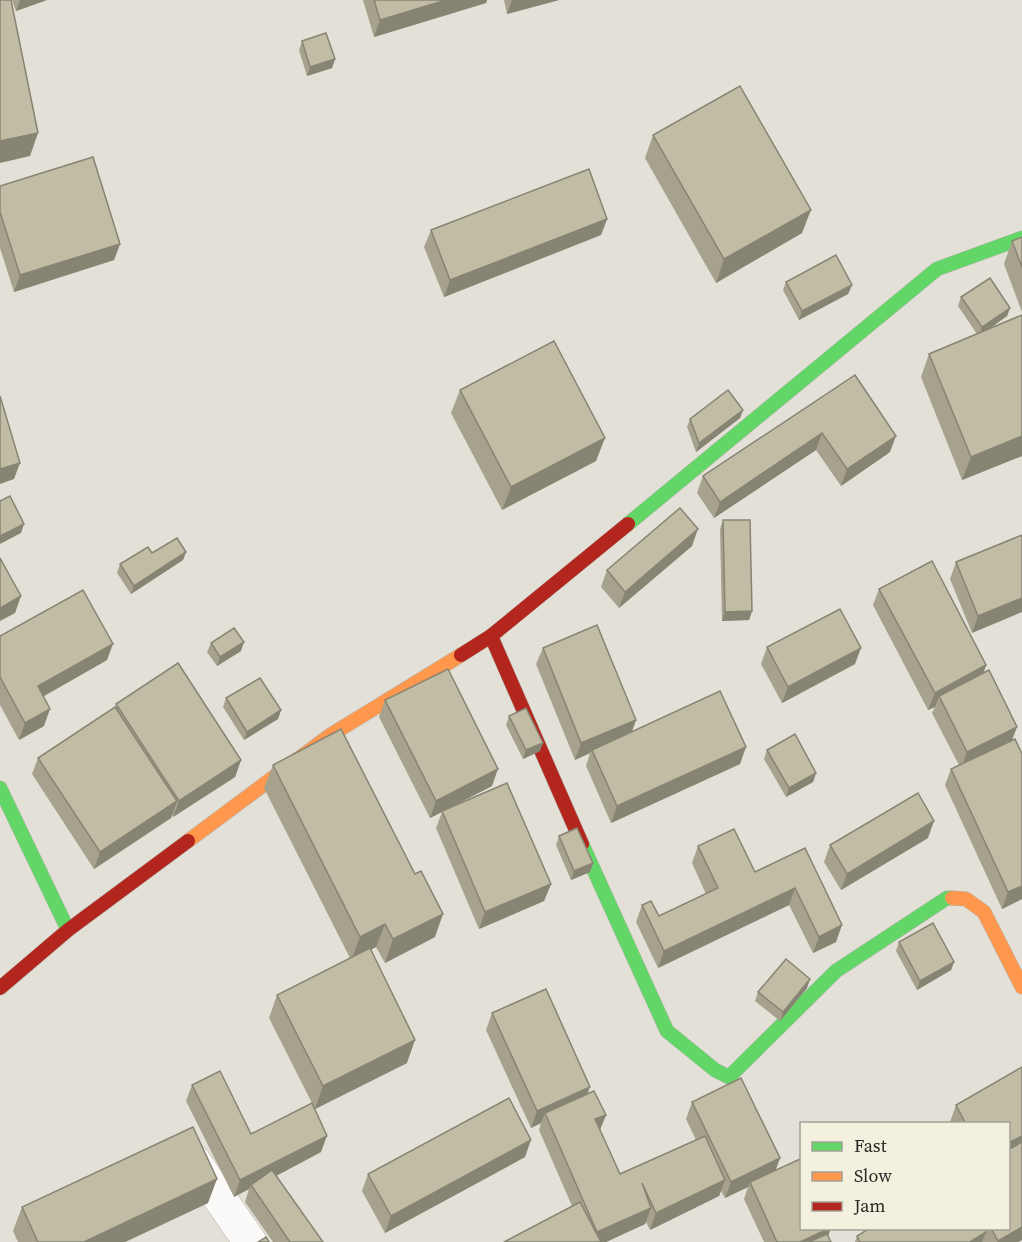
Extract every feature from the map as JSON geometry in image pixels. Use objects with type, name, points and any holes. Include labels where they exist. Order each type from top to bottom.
[{"type":"street","points":[[0,988],[68,930],[329,736],[491,636],[937,269],[1022,238]]},
{"type":"street","points":[[491,636],[632,957],[668,1031],[715,1070],[729,1077],[836,972],[948,898],[966,898],[984,912],[1022,987]]},
{"type":"street","points":[[0,788],[68,930]]},
{"type":"street","points":[[194,1161],[250,1242]]},
{"type":"building","points":[[0,0],[11,0],[38,133],[0,141]]},
{"type":"building","points":[[374,0],[446,0],[380,20]]},
{"type":"building","points":[[326,33],[335,59],[310,67],[302,41]]},
{"type":"building","points":[[740,86],[811,210],[724,259],[653,135]]},
{"type":"building","points":[[93,157],[120,244],[20,275],[0,212],[0,186]]},
{"type":"building","points":[[589,169],[607,219],[450,280],[431,230]]},
{"type":"building","points":[[1022,237],[1022,267],[1012,241]]},
{"type":"building","points":[[836,255],[852,285],[802,311],[786,282]]},
{"type":"building","points":[[990,278],[1010,308],[982,327],[961,297]]},
{"type":"building","points":[[1022,315],[1022,436],[971,457],[929,354]]},
{"type":"building","points":[[554,341],[605,438],[511,487],[460,390]]},
{"type":"building","points":[[855,375],[896,436],[847,469],[822,433],[720,502],[703,476]]},
{"type":"building","points":[[728,390],[743,410],[699,443],[690,419]]},
{"type":"building","points":[[0,396],[20,463],[0,469]]},
{"type":"building","points":[[10,496],[24,524],[0,536],[0,501]]},
{"type":"building","points":[[680,508],[698,529],[625,592],[607,570]]},
{"type":"building","points":[[723,520],[750,520],[752,611],[725,612]]},
{"type":"building","points":[[1022,535],[1022,598],[978,616],[956,562]]},
{"type":"building","points":[[177,538],[186,552],[134,586],[120,564],[148,547],[152,553]]},
{"type":"building","points":[[0,558],[21,596],[0,608]]},
{"type":"building","points":[[932,561],[986,665],[935,693],[879,589]]},
{"type":"building","points":[[83,590],[113,644],[38,686],[50,709],[25,723],[0,677],[0,636]]},
{"type":"building","points":[[840,609],[861,648],[788,687],[767,647]]},
{"type":"building","points":[[597,625],[636,720],[581,743],[543,648]]},
{"type":"building","points":[[234,628],[244,642],[220,657],[211,643]]},
{"type":"building","points":[[178,663],[241,760],[179,801],[116,704]]},
{"type":"building","points":[[448,669],[498,769],[436,801],[385,700]]},
{"type":"building","points":[[989,670],[1017,727],[967,752],[939,696]]},
{"type":"building","points":[[260,678],[281,710],[247,732],[226,698]]},
{"type":"building","points":[[720,691],[746,747],[617,806],[592,750]]},
{"type":"building","points":[[115,707],[177,801],[100,852],[38,758]]},
{"type":"building","points":[[526,708],[543,743],[526,750],[509,716]]},
{"type":"building","points":[[341,729],[415,874],[421,871],[443,914],[393,939],[385,924],[360,937],[273,765]]},
{"type":"building","points":[[795,734],[816,773],[789,788],[767,750]]},
{"type":"building","points":[[1015,739],[1022,754],[1022,886],[1008,892],[951,769]]},
{"type":"building","points":[[507,783],[551,884],[485,912],[442,811]]},
{"type":"building","points":[[918,793],[934,821],[847,874],[830,845]]},
{"type":"building","points":[[577,828],[593,863],[574,871],[559,836]]},
{"type":"building","points":[[734,829],[755,872],[805,848],[842,925],[819,937],[795,888],[664,951],[642,905],[651,901],[659,916],[718,888],[698,846]]},
{"type":"building","points":[[933,923],[954,962],[920,981],[899,942]]},
{"type":"building","points":[[370,948],[415,1040],[323,1086],[277,995]]},
{"type":"building","points":[[786,959],[810,979],[783,1012],[758,992]]},
{"type":"building","points":[[546,989],[590,1087],[537,1111],[492,1013]]},
{"type":"building","points":[[1022,1067],[1022,1136],[1010,1142],[1010,1122],[965,1122],[956,1105]]},
{"type":"building","points":[[220,1071],[251,1134],[312,1103],[327,1136],[240,1180],[192,1085]]},
{"type":"building","points":[[741,1078],[780,1158],[731,1182],[692,1102]]},
{"type":"building","points":[[594,1091],[606,1115],[595,1119],[620,1174],[705,1136],[725,1180],[656,1213],[642,1183],[651,1208],[597,1232],[545,1113]]},
{"type":"building","points":[[509,1098],[531,1140],[391,1216],[368,1174]]},
{"type":"building","points":[[193,1127],[217,1179],[84,1242],[38,1242],[22,1207]]},
{"type":"building","points":[[1022,1142],[1022,1227],[998,1241],[992,1230],[1010,1230],[1010,1149]]},
{"type":"building","points":[[800,1159],[800,1230],[826,1230],[800,1242],[777,1242],[750,1182]]},
{"type":"building","points":[[272,1170],[323,1242],[290,1242],[251,1185]]},
{"type":"building","points":[[580,1202],[601,1242],[504,1242]]},
{"type":"building","points":[[867,1230],[985,1230],[986,1232],[970,1242],[860,1242],[857,1236]]},
{"type":"building","points":[[827,1234],[831,1242],[809,1242]]},
{"type":"building","points":[[266,1237],[269,1242],[258,1242]]},
{"type":"traffic: fast","points":[[628,524],[937,269],[1022,238]]},
{"type":"traffic: fast","points":[[0,788],[68,930]]},
{"type":"traffic: fast","points":[[582,844],[667,1031],[715,1070],[729,1077],[836,971],[947,898],[952,898]]},
{"type":"traffic: slow","points":[[188,841],[329,736],[461,655]]},
{"type":"traffic: slow","points":[[952,898],[966,899],[984,912],[1022,987]]},
{"type":"traffic: jam","points":[[461,655],[491,636],[628,524]]},
{"type":"traffic: jam","points":[[491,636],[582,844]]},
{"type":"traffic: jam","points":[[0,988],[68,930],[188,841]]}]
